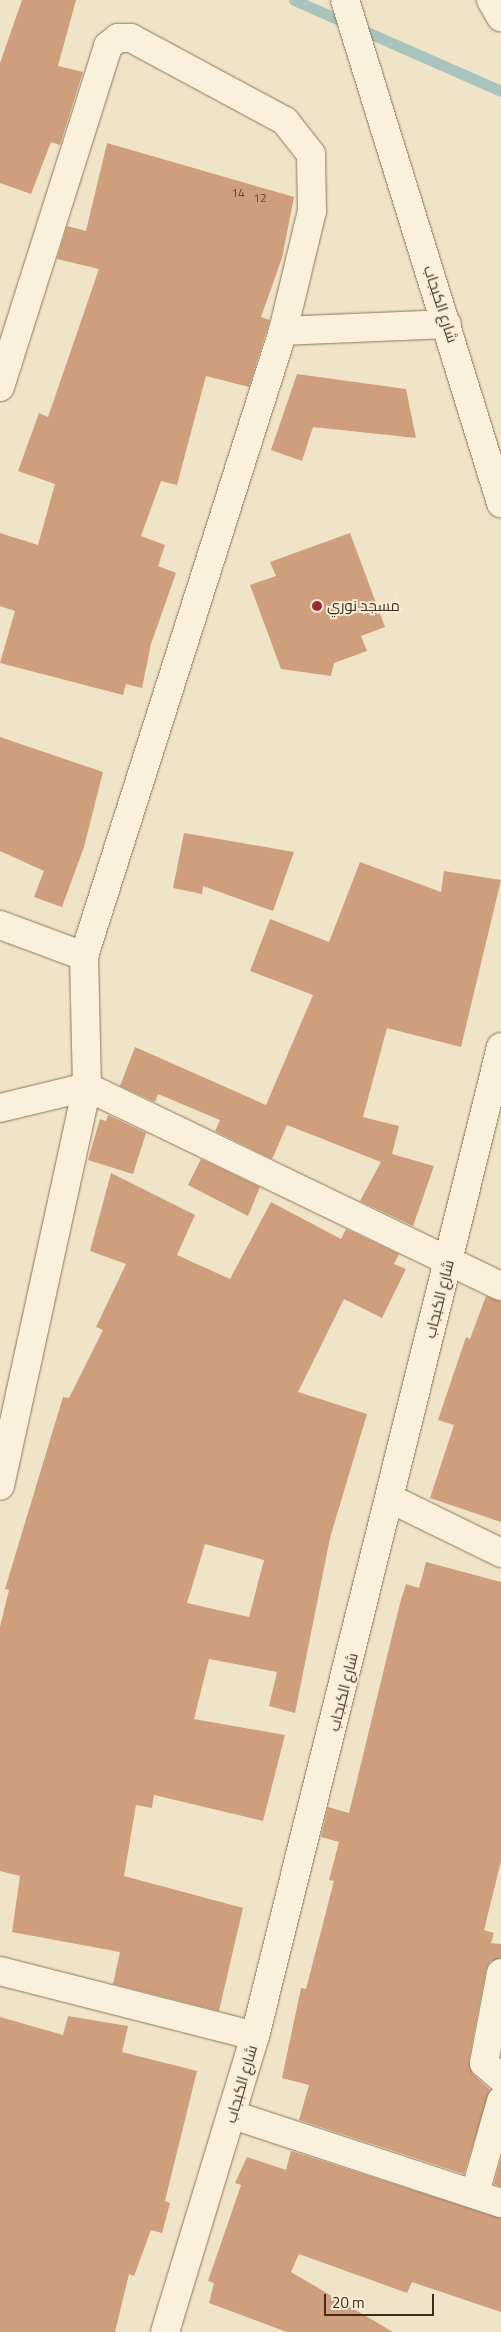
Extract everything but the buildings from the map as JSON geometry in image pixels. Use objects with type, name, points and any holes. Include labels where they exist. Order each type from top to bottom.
[{"type":"street","name":"شارع الكبجاب","points":[[345,0],[376,107],[447,324],[501,503]]},
{"type":"street","points":[[491,0],[501,17]]},
{"type":"street","points":[[0,1486],[87,1086],[84,956],[283,331],[312,211],[311,154],[286,121],[131,38],[118,38],[108,46],[1,383]]},
{"type":"street","points":[[283,331],[447,324]]},
{"type":"street","points":[[0,925],[84,956]]},
{"type":"street","name":"شارع الكبجاب","points":[[165,2332],[233,2115],[255,2036],[391,1499],[501,1047]]},
{"type":"street","points":[[0,1108],[87,1086],[501,1286]]},
{"type":"street","points":[[391,1499],[501,1553]]},
{"type":"street","points":[[0,1971],[255,2036]]},
{"type":"street","points":[[501,1972],[484,2063],[501,2078]]},
{"type":"street","points":[[475,2194],[501,2101]]},
{"type":"street","points":[[233,2115],[501,2203]]},
{"type":"waterway","points":[[294,0],[501,91]]},
{"type":"place","name":"مسجد نوري","points":[[317,606]]}]
